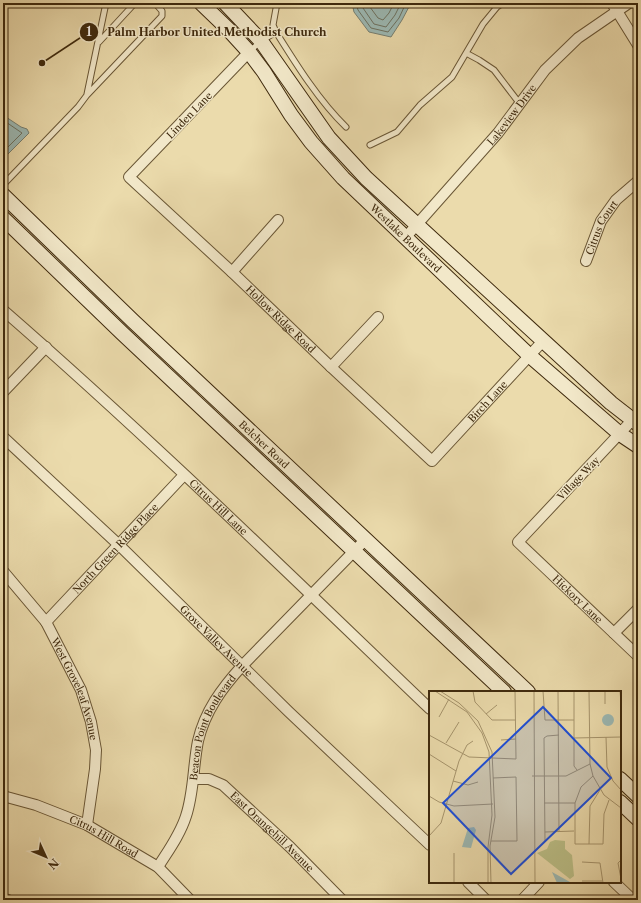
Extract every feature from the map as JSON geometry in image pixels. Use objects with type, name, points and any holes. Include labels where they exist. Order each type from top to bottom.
[{"type":"main road","name":"Westlake Boulevard","points":[[201,3],[228,28],[249,52],[311,142],[343,178],[530,356],[620,434],[638,446]]},
{"type":"main road","name":"Westlake Boulevard","points":[[225,3],[261,41],[329,138],[366,178],[611,403],[636,419]]},
{"type":"main road","name":"Belcher Road","points":[[3,195],[139,326],[527,691]]},
{"type":"main road","name":"Belcher Road","points":[[3,218],[128,338],[503,691]]},
{"type":"main road","points":[[621,780],[638,796]]},
{"type":"main road","points":[[621,803],[638,819]]},
{"type":"street","name":"Lakeview Drive","points":[[405,238],[498,133],[545,70],[578,38],[614,7],[629,3]]},
{"type":"street","points":[[614,7],[638,45]]},
{"type":"street","name":"Linden Lane","points":[[129,177],[249,52]]},
{"type":"street","name":"Hollow Ridge Road","points":[[129,177],[432,461]]},
{"type":"street","name":"Citrus Court","points":[[586,261],[601,221],[616,200],[638,182]]},
{"type":"street","points":[[232,272],[278,220]]},
{"type":"street","name":"Citrus Hill Lane","points":[[3,310],[184,476],[429,708]]},
{"type":"street","points":[[331,367],[378,317]]},
{"type":"street","name":"Birch Lane","points":[[432,461],[543,341]]},
{"type":"street","points":[[3,392],[46,348]]},
{"type":"street","name":"Village Way","points":[[518,542],[636,419]]},
{"type":"street","name":"Grove Valley Avenue","points":[[3,437],[119,545],[289,712],[429,844]]},
{"type":"street","name":"North Green Ridge Place","points":[[46,622],[184,476]]},
{"type":"street","name":"Beacon Point Boulevard","points":[[158,867],[178,836],[186,816],[194,779],[198,742],[204,719],[215,700],[226,684],[242,666],[366,539]]},
{"type":"street","name":"Hickory Lane","points":[[518,542],[638,656]]},
{"type":"street","name":"West Groveleaf Avenue","points":[[3,571],[46,622],[81,690],[91,722],[96,750],[96,768],[87,825]]},
{"type":"street","points":[[614,633],[638,609]]},
{"type":"street","name":"East Orangehill Avenue","points":[[194,779],[208,779],[223,785],[290,847],[342,900]]},
{"type":"street","name":"Citrus Hill Road","points":[[3,796],[36,805],[87,825],[158,867],[190,900]]},
{"type":"street","points":[[469,883],[486,900]]},
{"type":"street","points":[[522,900],[538,883]]},
{"type":"street","points":[[615,883],[634,900]]},
{"type":"street","points":[[3,899],[8,900]]},
{"type":"lane","points":[[87,95],[106,3]]},
{"type":"lane","points":[[98,42],[135,3]]},
{"type":"lane","points":[[3,185],[162,16],[162,11],[154,3]]},
{"type":"lane","points":[[277,3],[273,25],[276,32],[298,67],[337,118],[346,127]]},
{"type":"lane","points":[[370,145],[397,132],[420,105],[452,77],[496,5],[503,3]]},
{"type":"lane","points":[[249,52],[261,41],[276,32]]},
{"type":"lane","points":[[466,53],[494,70],[520,104]]},
{"type":"water","points":[[352,3],[411,3],[391,37],[369,32],[354,12]]},
{"type":"water","points":[[3,115],[21,127],[27,129],[29,133],[7,155],[3,157]]},
{"type":"place","name":"Palm Harbor United Methodist Church","points":[[42,63]]}]
